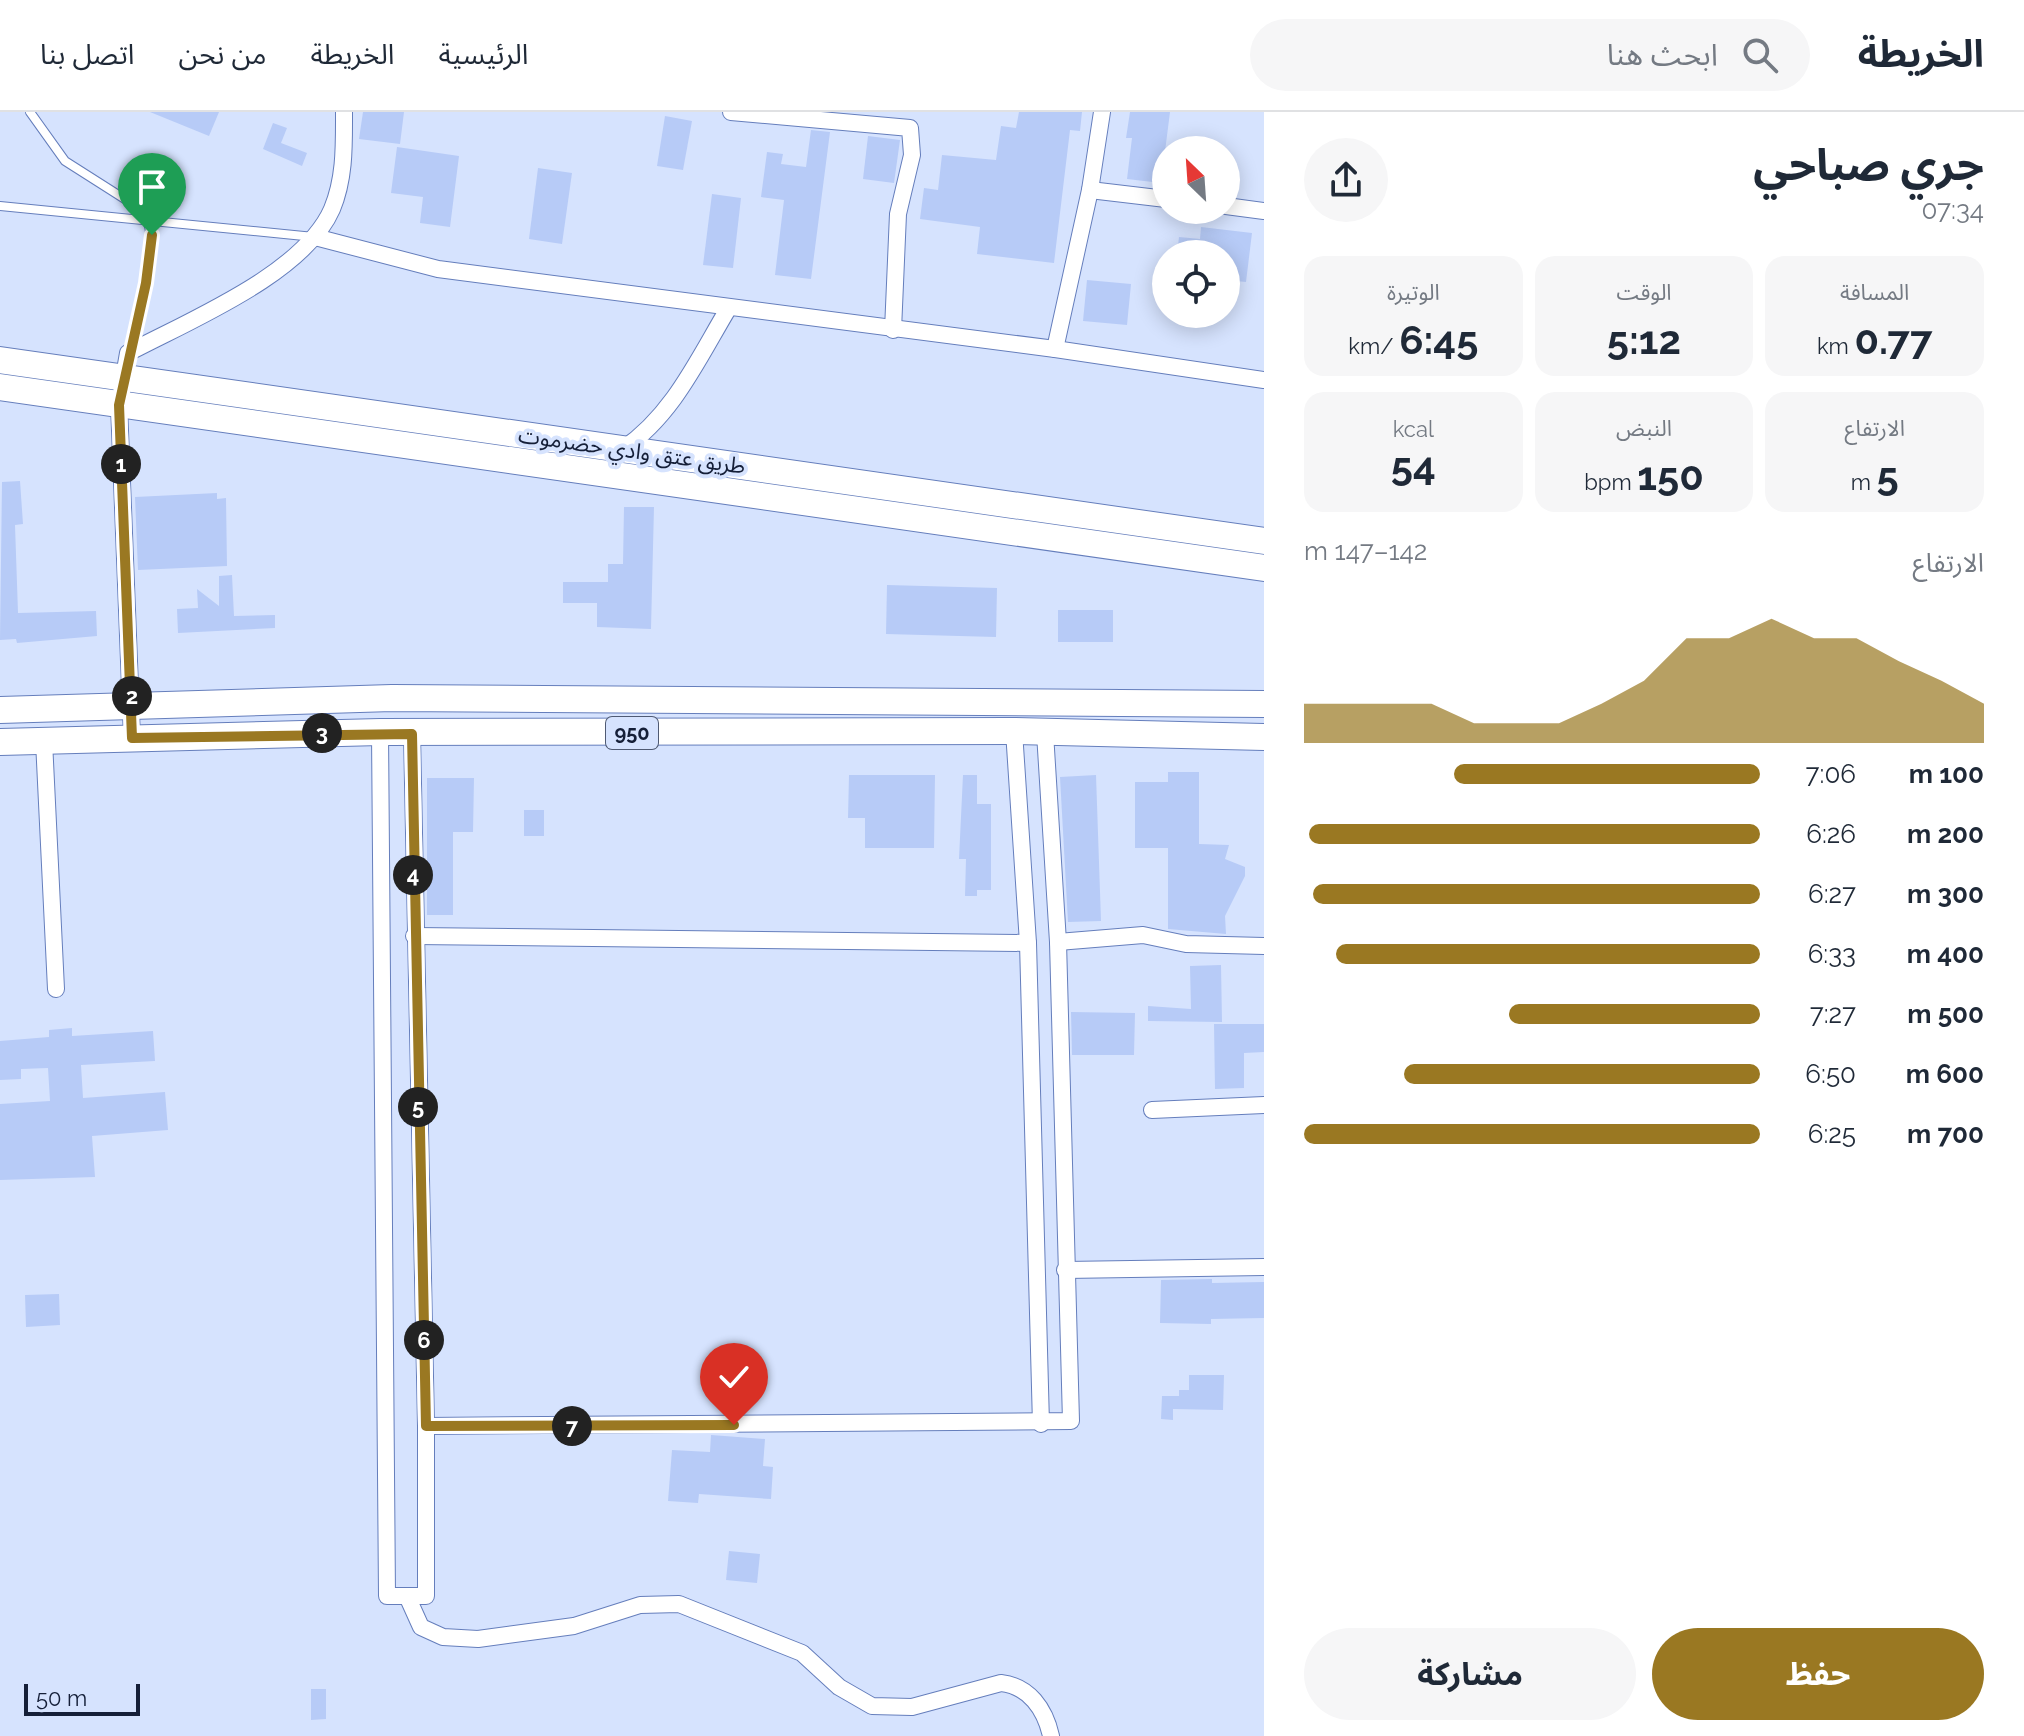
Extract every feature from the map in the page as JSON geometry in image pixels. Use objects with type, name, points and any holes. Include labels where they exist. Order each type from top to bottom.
[{"type":"main road","name":"طريق عتق وادي حضرموت","points":[[0,360],[126,365],[623,449],[1264,541]]},
{"type":"main road","name":"طريق عتق وادي حضرموت","points":[[0,387],[1264,568]]},
{"type":"main road","name":"950","points":[[0,710],[392,698],[1264,704]]},
{"type":"main road","name":"950","points":[[0,742],[380,732],[1014,731],[1264,737]]},
{"type":"street","points":[[132,738],[119,405],[126,365],[232,301],[315,237],[332,210],[343,168],[344,112]]},
{"type":"street","points":[[731,112],[911,120],[912,155],[898,214],[893,330]]},
{"type":"street","points":[[1055,349],[1090,190],[1102,112]]},
{"type":"street","points":[[1090,190],[1152,197]]},
{"type":"street","points":[[1240,208],[1264,211]]},
{"type":"street","points":[[315,237],[438,269],[1055,349],[1264,380]]},
{"type":"street","points":[[623,449],[649,429],[669,406],[728,309]]},
{"type":"street","points":[[1014,731],[1028,943],[1041,1424]]},
{"type":"street","points":[[380,732],[387,1596],[426,1596],[426,1426],[412,734]]},
{"type":"street","points":[[426,1426],[1041,1424],[1071,1421],[1058,942],[1045,733]]},
{"type":"street","points":[[44,741],[56,989]]},
{"type":"street","points":[[1058,942],[1143,935],[1186,944],[1264,946]]},
{"type":"street","points":[[414,936],[1028,943]]},
{"type":"street","points":[[1152,1110],[1264,1105]]},
{"type":"street","points":[[1065,1270],[1264,1267]]},
{"type":"street","points":[[407,1596],[421,1627],[443,1637],[478,1639],[574,1626],[640,1605],[679,1604],[802,1653],[839,1687],[872,1706],[912,1707],[1001,1683],[1017,1685],[1032,1694],[1051,1736]]},
{"type":"lane","points":[[30,112],[65,161],[142,210],[149,222],[152,235],[146,283],[126,365]]},
{"type":"lane","points":[[0,206],[315,237]]},
{"type":"building","points":[[150,112],[219,112],[209,136]]},
{"type":"building","points":[[363,112],[404,112],[400,144],[359,139]]},
{"type":"building","points":[[1019,112],[1082,112],[1080,131],[1070,130],[1054,263],[977,254],[980,227],[920,219],[924,188],[938,190],[942,155],[996,160],[1001,126],[1016,128]]},
{"type":"building","points":[[1130,112],[1170,112],[1167,136],[1152,136],[1152,182],[1127,179],[1132,138],[1126,138]]},
{"type":"building","points":[[665,116],[692,121],[683,170],[657,166]]},
{"type":"building","points":[[273,123],[287,128],[281,143],[307,153],[302,166],[263,149]]},
{"type":"building","points":[[811,130],[830,132],[811,279],[775,275],[784,200],[761,197],[767,152],[783,154],[781,164],[806,167]]},
{"type":"building","points":[[868,136],[900,140],[894,183],[863,179]]},
{"type":"building","points":[[397,147],[459,156],[450,227],[420,223],[423,197],[391,193]]},
{"type":"building","points":[[538,168],[572,173],[562,244],[529,239]]},
{"type":"building","points":[[712,194],[741,198],[733,268],[703,265]]},
{"type":"building","points":[[1201,227],[1252,233],[1246,282],[1240,281],[1240,240],[1179,240],[1179,237],[1200,239]]},
{"type":"building","points":[[1087,280],[1131,284],[1127,325],[1083,321]]},
{"type":"building","points":[[20,481],[23,524],[15,525],[18,613],[96,611],[97,636],[17,643],[16,639],[0,640],[2,482]]},
{"type":"building","points":[[217,493],[217,499],[226,498],[227,566],[138,570],[135,497]]},
{"type":"building","points":[[624,507],[654,507],[651,629],[597,627],[597,603],[563,603],[563,582],[608,582],[608,564],[623,564]]},
{"type":"building","points":[[232,575],[234,616],[275,615],[275,628],[178,633],[177,609],[198,608],[197,589],[219,606],[219,576]]},
{"type":"building","points":[[887,585],[997,588],[996,637],[886,634]]},
{"type":"building","points":[[1058,610],[1113,610],[1113,642],[1058,642]]},
{"type":"building","points":[[1168,772],[1199,772],[1199,844],[1229,845],[1225,859],[1245,867],[1245,876],[1225,916],[1226,934],[1168,929],[1168,848],[1135,848],[1135,782],[1168,782]]},
{"type":"building","points":[[849,775],[935,775],[934,848],[865,848],[865,818],[848,818]]},
{"type":"building","points":[[963,775],[977,775],[977,804],[991,804],[991,890],[977,890],[977,896],[965,896],[966,859],[959,859]]},
{"type":"building","points":[[1096,775],[1101,921],[1068,922],[1060,777]]},
{"type":"building","points":[[427,778],[474,778],[473,832],[453,832],[453,915],[427,915]]},
{"type":"building","points":[[524,810],[544,810],[544,836],[524,836]]},
{"type":"building","points":[[1221,965],[1222,1022],[1148,1021],[1148,1006],[1191,1009],[1190,966]]},
{"type":"building","points":[[1071,1012],[1135,1013],[1134,1055],[1072,1055]]},
{"type":"building","points":[[1214,1024],[1264,1024],[1264,1052],[1244,1053],[1244,1088],[1215,1089]]},
{"type":"building","points":[[72,1028],[72,1036],[153,1031],[155,1061],[81,1065],[83,1098],[165,1092],[168,1130],[92,1136],[95,1177],[0,1180],[0,1104],[50,1101],[48,1068],[21,1069],[21,1079],[0,1080],[0,1041],[49,1037],[49,1030]]},
{"type":"building","points":[[1212,1279],[1212,1283],[1264,1282],[1264,1318],[1211,1319],[1211,1324],[1160,1323],[1161,1280]]},
{"type":"building","points":[[59,1294],[60,1325],[26,1327],[25,1295]]},
{"type":"building","points":[[1189,1375],[1224,1375],[1223,1410],[1173,1409],[1173,1420],[1161,1419],[1162,1396],[1179,1396],[1179,1390],[1189,1390]]},
{"type":"building","points":[[711,1435],[765,1439],[763,1466],[773,1467],[771,1499],[699,1494],[698,1503],[668,1501],[672,1450],[710,1452]]},
{"type":"building","points":[[729,1551],[760,1554],[757,1583],[726,1580]]},
{"type":"building","points":[[311,1689],[326,1689],[326,1719],[311,1720]]},
{"type":"route","points":[[152,235],[146,283],[128,353],[119,405],[132,738],[380,732],[412,734],[426,1426],[734,1425]]}]
